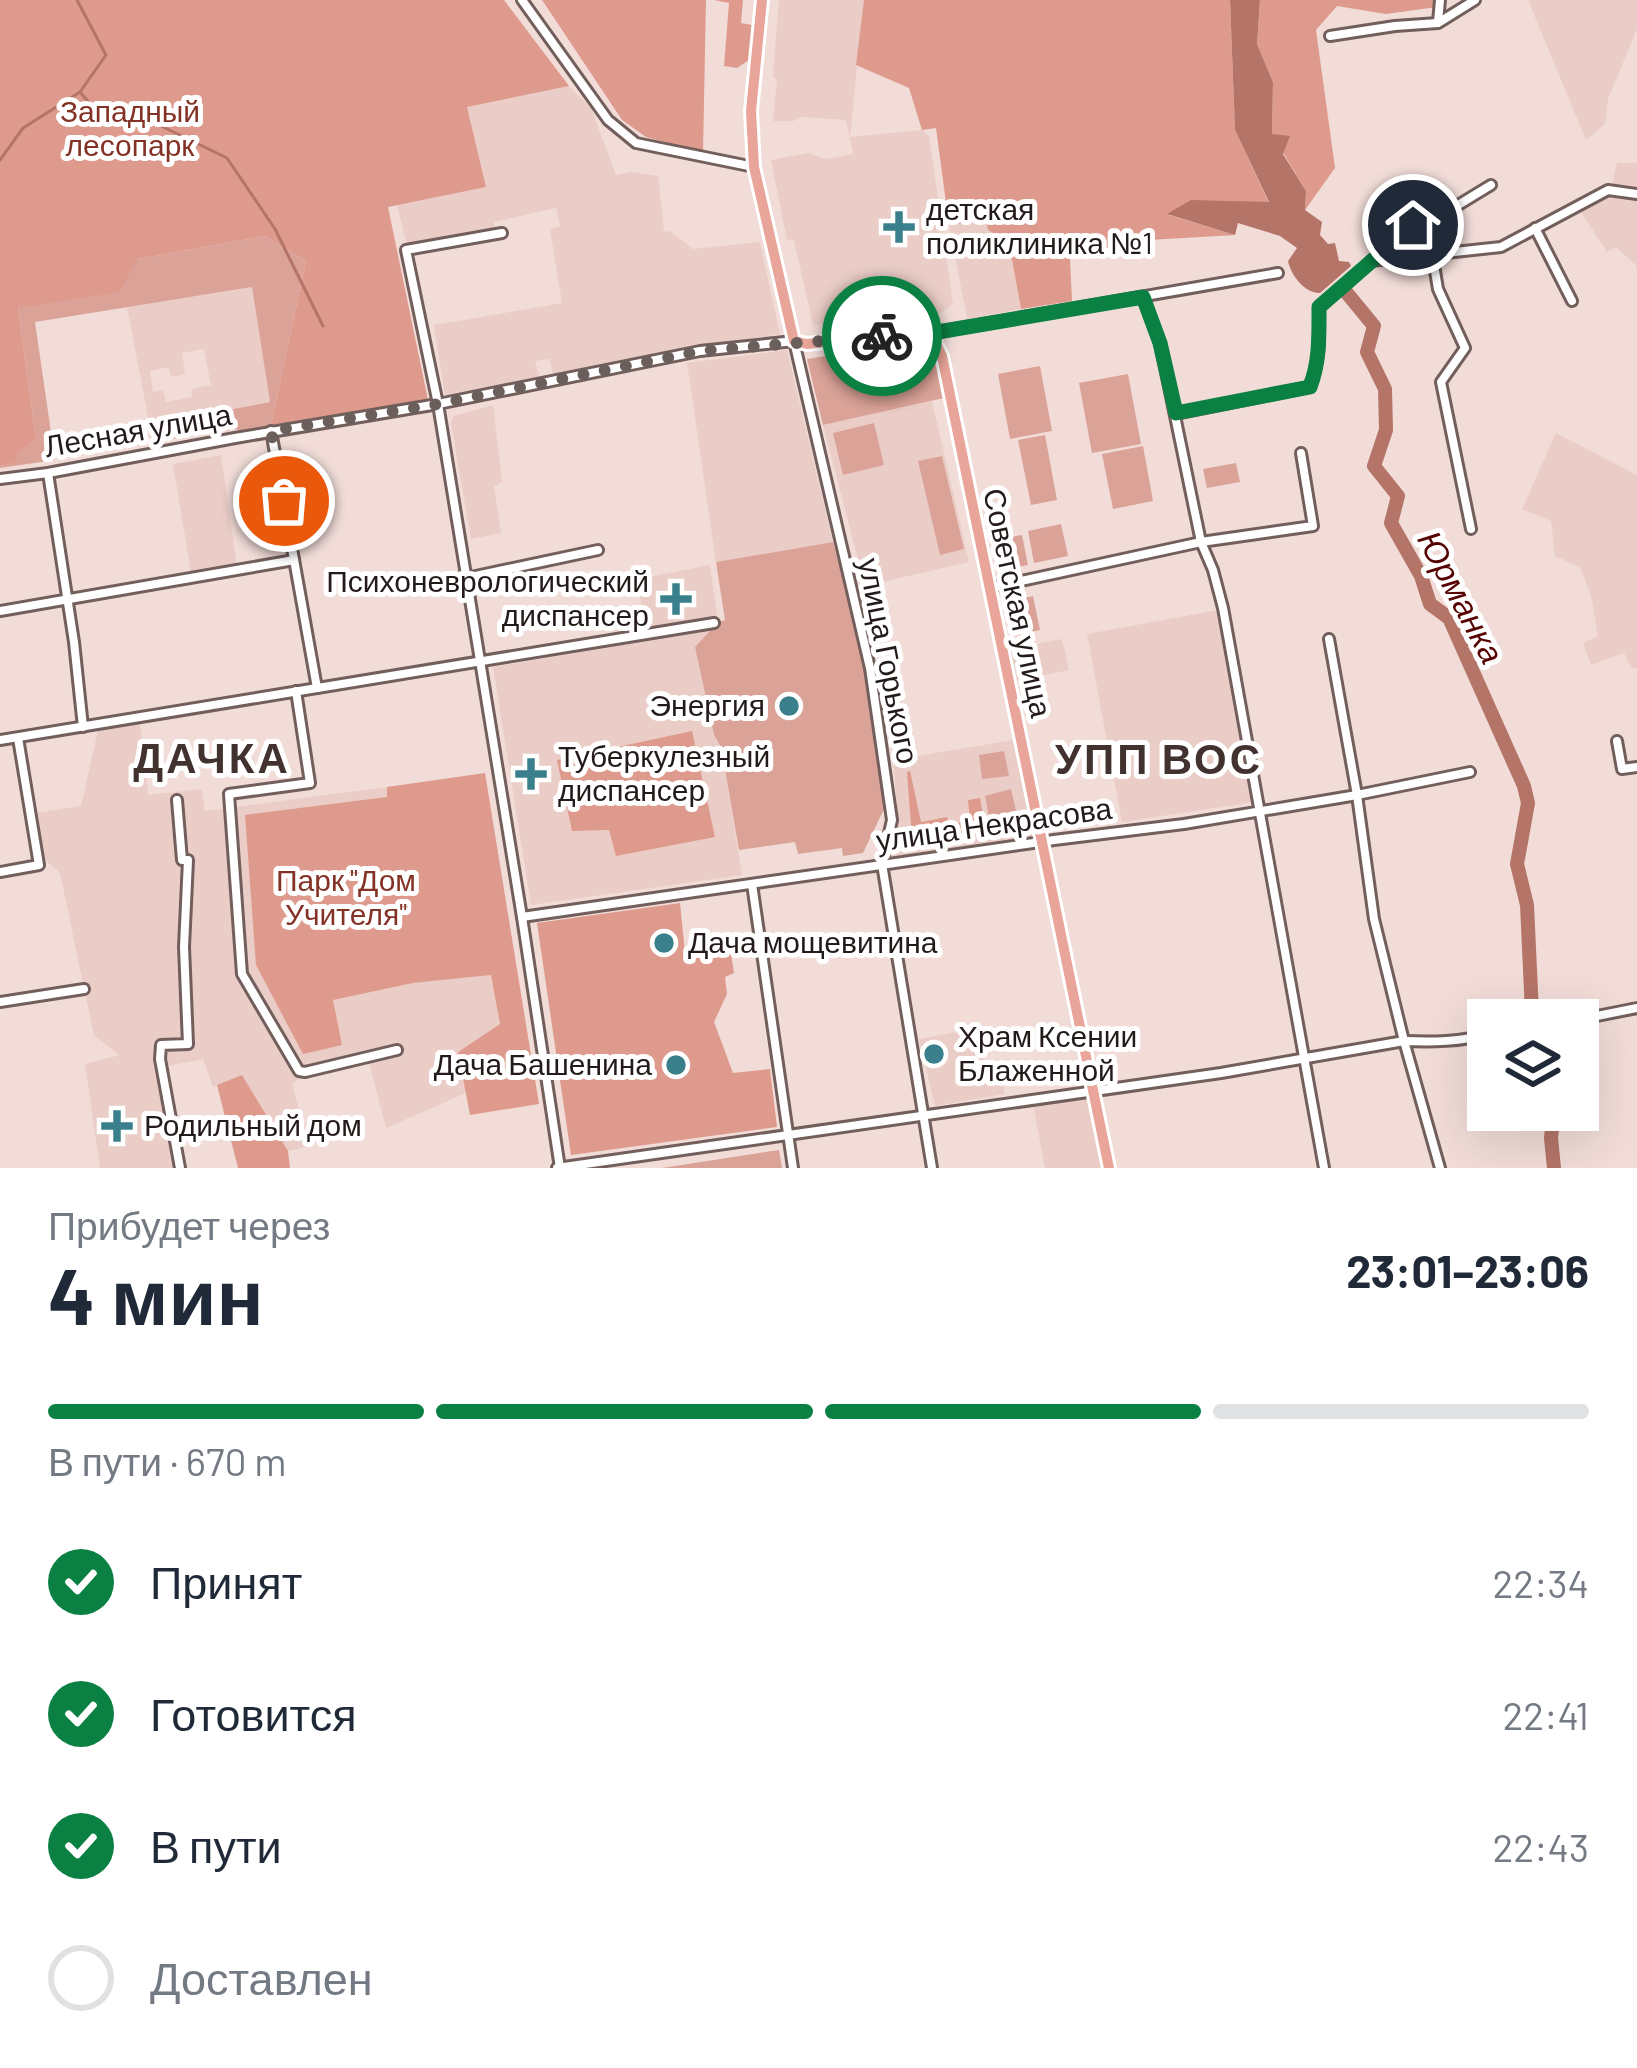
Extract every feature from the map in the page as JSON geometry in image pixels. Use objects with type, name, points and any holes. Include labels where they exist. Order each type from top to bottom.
[{"type":"main road","name":"улица Горького","points":[[762,0],[751,111],[754,167],[794,341]]},
{"type":"main road","name":"Лесная улица","points":[[794,341],[807,344],[926,334]]},
{"type":"main road","name":"Советская улица","points":[[926,334],[942,356],[1109,1168]]},
{"type":"street","points":[[522,0],[608,120],[635,143],[754,167]]},
{"type":"street","points":[[1438,23],[1440,0]]},
{"type":"street","points":[[1330,36],[1438,23],[1474,0]]},
{"type":"street","points":[[1176,413],[1310,387],[1319,350],[1319,307],[1413,225],[1445,213],[1491,185]]},
{"type":"street","points":[[1370,261],[1501,247],[1608,190],[1637,194]]},
{"type":"street","points":[[1535,228],[1572,301]]},
{"type":"street","points":[[502,233],[406,250],[438,404],[559,1168],[1404,1041],[1467,1038]]},
{"type":"street","points":[[1432,253],[1438,289],[1465,348],[1441,382],[1471,529]]},
{"type":"street","name":"Лесная улица","points":[[926,334],[1278,273]]},
{"type":"street","points":[[1143,297],[1160,343],[1202,542],[1222,608],[1324,1168]]},
{"type":"street","name":"Лесная улица","points":[[0,479],[438,404],[700,351],[794,341]]},
{"type":"street","name":"улица Горького","points":[[794,341],[870,668],[892,820],[882,864],[932,1168]]},
{"type":"street","points":[[271,431],[316,688]]},
{"type":"street","points":[[989,588],[1202,542],[1313,526],[1301,453]]},
{"type":"street","points":[[48,473],[83,727]]},
{"type":"street","points":[[466,578],[598,550]]},
{"type":"street","points":[[0,611],[294,560]]},
{"type":"street","points":[[0,740],[714,623]]},
{"type":"street","points":[[1329,639],[1374,920],[1440,1168]]},
{"type":"street","points":[[296,691],[310,784],[229,794],[242,974],[298,1071],[397,1050]]},
{"type":"street","points":[[0,872],[39,865],[17,737]]},
{"type":"street","points":[[1617,741],[1622,769],[1637,766]]},
{"type":"street","name":"улица Некрасова","points":[[522,917],[1259,812],[1470,772]]},
{"type":"street","points":[[177,800],[182,860],[188,860],[184,947],[188,1044],[161,1045],[160,1059],[180,1168]]},
{"type":"street","points":[[752,884],[793,1168]]},
{"type":"street","points":[[0,1002],[84,989]]},
{"type":"street","points":[[1599,1016],[1637,1008]]},
{"type":"shaded area","points":[[779,0],[864,0],[850,137],[922,130],[929,136],[953,304],[941,313],[813,325],[794,240],[787,240],[771,160],[808,153],[825,159],[853,154],[846,120],[773,121]]},
{"type":"shaded area","points":[[1230,0],[1260,0],[1257,44],[1273,82],[1272,134],[1290,136],[1283,154],[1306,191],[1305,210],[1322,222],[1320,235],[1328,244],[1335,243],[1339,261],[1351,266],[1320,293],[1295,277],[1288,261],[1297,248],[1280,236],[1238,223],[1235,235],[1167,214],[1191,200],[1269,202],[1235,130]]},
{"type":"shaded area","points":[[1528,0],[1637,0],[1637,29],[1608,99],[1605,124],[1586,140]]},
{"type":"shaded area","points":[[569,86],[591,108],[616,175],[658,176],[664,232],[670,231],[693,249],[760,242],[780,334],[553,375],[550,359],[535,361],[539,378],[445,395],[434,325],[562,303],[550,229],[560,226],[556,208],[494,222],[495,229],[407,245],[397,205],[485,187],[467,107]]},
{"type":"shaded area","points":[[1617,163],[1637,163],[1637,266],[1616,247],[1607,252],[1581,212],[1610,196]]},
{"type":"shaded area","points":[[986,221],[988,230],[1009,243],[1021,309],[967,319],[949,225]]},
{"type":"shaded area","points":[[265,236],[306,261],[271,425],[239,432],[218,426],[162,441],[158,423],[270,402],[252,287],[35,322],[55,460],[0,468],[16,463],[15,454],[36,440],[18,308],[138,259]]},
{"type":"shaded area","points":[[253,287],[270,402],[159,423],[162,441],[153,443],[127,307]],"holes":[[[204,349],[211,385],[192,389],[192,397],[166,402],[163,390],[153,392],[150,371],[169,367],[171,377],[185,374],[182,353]]]},
{"type":"shaded area","points":[[912,342],[934,356],[944,398],[823,425],[807,359]]},
{"type":"shaded area","points":[[787,350],[833,542],[716,562],[687,363]]},
{"type":"shaded area","points":[[1040,366],[1052,431],[1010,439],[998,374]]},
{"type":"shaded area","points":[[1128,374],[1141,444],[1092,453],[1079,383]]},
{"type":"shaded area","points":[[932,401],[969,562],[865,586],[823,425]]},
{"type":"shaded area","points":[[493,405],[502,482],[494,487],[501,533],[471,539],[451,424],[453,416]]},
{"type":"shaded area","points":[[874,423],[884,465],[843,475],[833,433]]},
{"type":"shaded area","points":[[1556,433],[1637,475],[1637,668],[1632,669],[1624,653],[1591,665],[1583,643],[1598,636],[1580,567],[1555,556],[1551,521],[1522,509]]},
{"type":"shaded area","points":[[1045,435],[1057,500],[1031,505],[1018,440]]},
{"type":"shaded area","points":[[1143,446],[1153,501],[1113,509],[1102,454]]},
{"type":"shaded area","points":[[221,455],[237,566],[191,572],[173,464]]},
{"type":"shaded area","points":[[942,456],[964,549],[940,555],[918,461]]},
{"type":"shaded area","points":[[1236,463],[1240,482],[1207,488],[1203,469]]},
{"type":"shaded area","points":[[1061,524],[1068,556],[1034,563],[1028,531]]},
{"type":"shaded area","points":[[1022,535],[1028,565],[1001,570],[995,540]]},
{"type":"shaded area","name":"Энергия","points":[[833,542],[860,640],[886,805],[863,853],[843,856],[842,848],[798,854],[795,842],[739,850],[721,747],[714,735],[695,647],[725,620],[716,562]]},
{"type":"shaded area","points":[[710,565],[718,622],[695,647],[714,735],[721,747],[742,875],[531,905],[493,667],[644,641],[639,579]]},
{"type":"shaded area","points":[[1033,596],[1040,630],[1015,635],[1008,601]]},
{"type":"shaded area","points":[[1218,610],[1255,802],[1122,822],[1087,634]]},
{"type":"shaded area","points":[[1062,639],[1069,670],[1016,681],[1009,649]]},
{"type":"shaded area","points":[[140,724],[148,795],[202,789],[205,811],[387,787],[332,1000],[413,983],[491,975],[500,1024],[458,1052],[466,1093],[386,1128],[369,1062],[300,1079],[292,1084],[309,1146],[288,1151],[242,1075],[213,1087],[203,1059],[158,1068],[175,1168],[100,1168],[85,1064],[120,1055],[94,1036],[60,873],[42,857],[36,813],[81,806],[98,730]]},
{"type":"shaded area","points":[[1014,740],[1032,838],[891,858],[898,815],[893,760]]},
{"type":"shaded area","points":[[1004,751],[1009,776],[982,779],[979,755]]},
{"type":"shaded area","points":[[1011,789],[1020,829],[992,833],[985,796]]},
{"type":"shaded area","points":[[978,1028],[985,1066],[999,1065],[1005,1094],[935,1106],[919,1039]]},
{"type":"shaded area","points":[[1089,1094],[1104,1168],[1045,1168],[1033,1104]]},
{"type":"shaded area","points":[[779,1150],[782,1168],[662,1168]]},
{"type":"green space","name":"Западный лесопарк","points":[[0,0],[504,0],[569,86],[467,107],[486,187],[388,207],[428,400],[271,425],[306,261],[265,236],[138,259],[119,292],[18,308],[36,440],[16,454],[17,463],[0,466]]},
{"type":"green space","points":[[542,0],[706,0],[703,152],[646,137],[622,120]]},
{"type":"green space","points":[[714,0],[743,0],[741,23],[752,25],[749,60],[737,68],[724,66],[729,3]]},
{"type":"green space","points":[[864,0],[1230,0],[1235,130],[1269,203],[1169,215],[1235,235],[1132,241],[1070,259],[1072,301],[1021,309],[1009,243],[988,230],[986,221],[949,225],[936,128],[922,130],[909,88],[856,65]]},
{"type":"green space","points":[[1260,0],[1438,0],[1437,7],[1386,14],[1337,6],[1316,30],[1335,168],[1305,210],[1306,191],[1272,134],[1273,82],[1257,44]]},
{"type":"green space","points":[[692,731],[715,837],[616,856],[609,830],[572,831],[557,760]]},
{"type":"green space","points":[[910,771],[921,822],[947,817],[950,825],[970,820],[968,800],[980,798],[986,832],[906,844],[911,825]]},
{"type":"green space","name":"Парк \"Дом Учителя\"","points":[[485,773],[539,1104],[470,1115],[458,1052],[500,1024],[491,975],[413,983],[333,1000],[342,1045],[303,1054],[256,965],[245,815],[387,797],[387,787]]},
{"type":"green space","points":[[680,903],[685,953],[730,947],[734,973],[725,977],[727,994],[714,1022],[733,1073],[770,1069],[777,1127],[571,1155],[537,923]]},
{"type":"green space","points":[[242,1075],[288,1151],[290,1168],[238,1168],[217,1085]]},
{"type":"waterway","points":[[0,160],[23,128],[80,92],[106,55],[77,0]]},
{"type":"waterway","points":[[80,92],[98,113],[153,122],[227,158],[275,229],[323,326]]},
{"type":"waterway","name":"Юрманка","points":[[1346,292],[1374,326],[1367,352],[1385,389],[1386,430],[1374,466],[1398,496],[1391,523],[1421,576],[1430,604],[1449,618],[1524,786],[1528,803],[1517,864],[1527,905],[1531,999]]},
{"type":"waterway","name":"Юрманка","points":[[1552,1131],[1554,1168]]},
{"type":"way so far","points":[[284,501],[271,431],[438,404],[700,351],[882,336]]},
{"type":"place","name":"детская поликлиника №1","points":[[899,227]]},
{"type":"place","name":"Психоневрологический диспансер","points":[[676,599]]},
{"type":"place","name":"Энергия","points":[[789,706]]},
{"type":"place","name":"Туберкулезный диспансер","points":[[531,774]]},
{"type":"place","name":"Дача мощевитина","points":[[664,943]]},
{"type":"place","name":"Храм Ксении Блаженной","points":[[934,1054]]},
{"type":"place","name":"Дача Башенина","points":[[676,1065]]},
{"type":"place","name":"Родильный дом","points":[[117,1126]]},
{"type":"district","name":"ДАЧКА","points":[[212,758]]},
{"type":"district","name":"УПП ВОС","points":[[1159,759]]},
{"type":"route","points":[[882,336],[926,334],[1143,297],[1160,343],[1176,413],[1310,387],[1319,350],[1319,307],[1413,225]]}]
